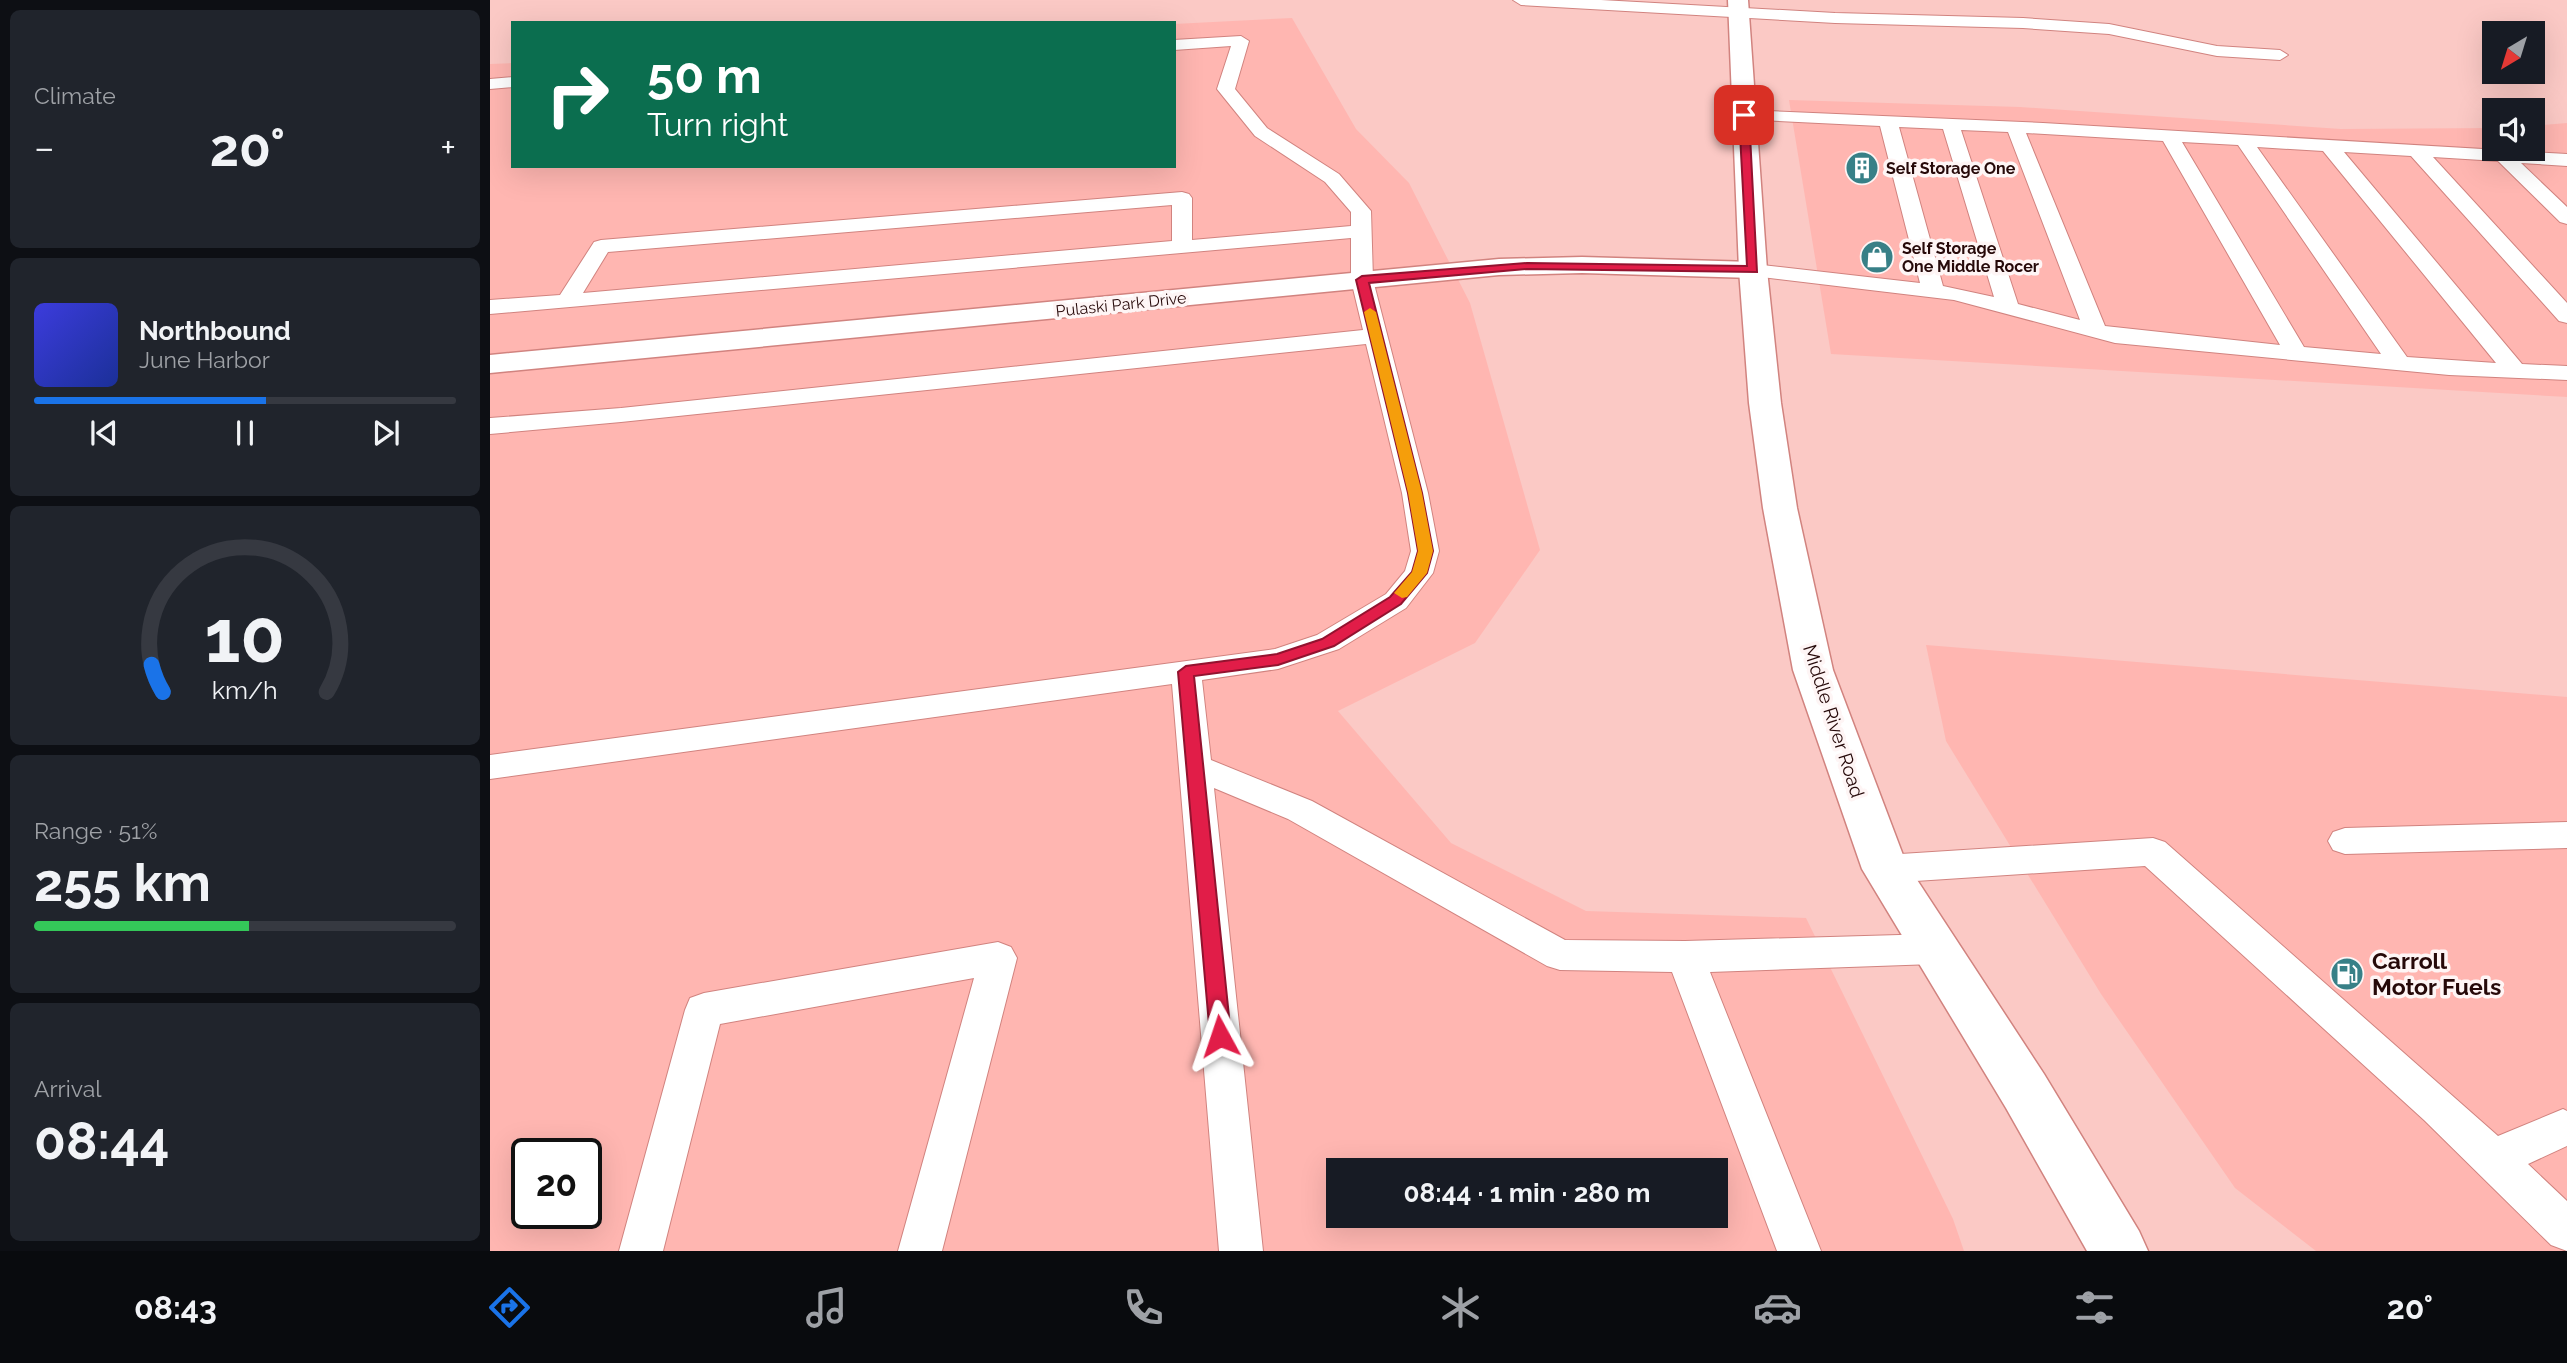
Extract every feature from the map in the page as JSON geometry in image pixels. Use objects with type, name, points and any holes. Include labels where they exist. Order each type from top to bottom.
[{"type":"street","name":"Middle River Road","points":[[1738,7],[1753,270],[1765,403],[1778,495],[1813,670],[1885,869],[2025,1091],[2119,1251]]},
{"type":"street","name":"Pulaski Park Drive","points":[[490,364],[1527,266],[1753,270]]},
{"type":"lane","points":[[1521,0],[1738,7],[1977,20],[2109,30],[2217,51],[2280,55]]},
{"type":"lane","points":[[490,767],[1278,659],[1328,642],[1396,601],[1419,573],[1425,551],[1415,493],[1362,280],[1361,211],[1332,178],[1261,132],[1226,89],[1241,41],[1176,45]]},
{"type":"lane","points":[[490,84],[511,82]]},
{"type":"lane","points":[[1744,115],[2169,135],[2482,155]]},
{"type":"lane","points":[[1888,121],[1933,290]]},
{"type":"lane","points":[[1950,124],[2008,307]]},
{"type":"lane","points":[[2015,127],[2095,330]]},
{"type":"lane","points":[[2169,135],[2296,353]]},
{"type":"lane","points":[[2243,140],[2399,363]]},
{"type":"lane","points":[[2328,145],[2515,371]]},
{"type":"lane","points":[[2416,150],[2567,316]]},
{"type":"lane","points":[[2545,159],[2567,160]]},
{"type":"lane","points":[[2508,161],[2567,218]]},
{"type":"lane","points":[[567,301],[601,246],[1182,198],[1182,246]]},
{"type":"lane","points":[[490,307],[1362,231]]},
{"type":"lane","points":[[1753,270],[1933,290],[2115,335],[2399,363],[2567,373]]},
{"type":"lane","points":[[490,426],[649,412],[1376,336]]},
{"type":"lane","points":[[1186,672],[1241,1251]]},
{"type":"lane","points":[[1195,767],[1300,810],[1560,955],[1685,957],[1934,949]]},
{"type":"lane","points":[[2345,841],[2567,835]]},
{"type":"lane","points":[[1885,869],[2153,852],[2438,1107],[2567,1230]]},
{"type":"lane","points":[[1685,957],[1799,1251]]},
{"type":"lane","points":[[641,1251],[704,1010],[998,958],[920,1251]]},
{"type":"lane","points":[[2493,1159],[2563,1128]]},
{"type":"shaded area","points":[[1292,18],[1356,129],[1409,183],[1470,303],[1540,550],[1475,643],[1338,711],[1451,843],[1586,911],[1806,918],[1953,1219],[1964,1251],[490,1251],[490,64],[511,63],[511,168],[1176,168],[1176,24]]},
{"type":"shaded area","points":[[1789,100],[2020,107],[2341,129],[2482,128],[2482,161],[2545,161],[2545,125],[2567,123],[2567,397],[1831,354]]},
{"type":"shaded area","points":[[1926,645],[2567,697],[2567,1251],[2316,1251],[2235,1188],[2101,994],[1946,741]]},
{"type":"slow traffic","points":[[1370,312],[1415,493],[1425,551],[1419,573],[1402,593]]},
{"type":"place","name":"Self Storage One","points":[[1862,168]]},
{"type":"place","name":"Self Storage One Middle Rocer","points":[[1877,257]]},
{"type":"place","name":"Carroll Motor Fuels","points":[[2347,974]]},
{"type":"route","points":[[1220,1036],[1186,672],[1278,659],[1328,642],[1396,601],[1419,573],[1425,551],[1415,493],[1362,280],[1527,266],[1753,270],[1744,115]]}]
